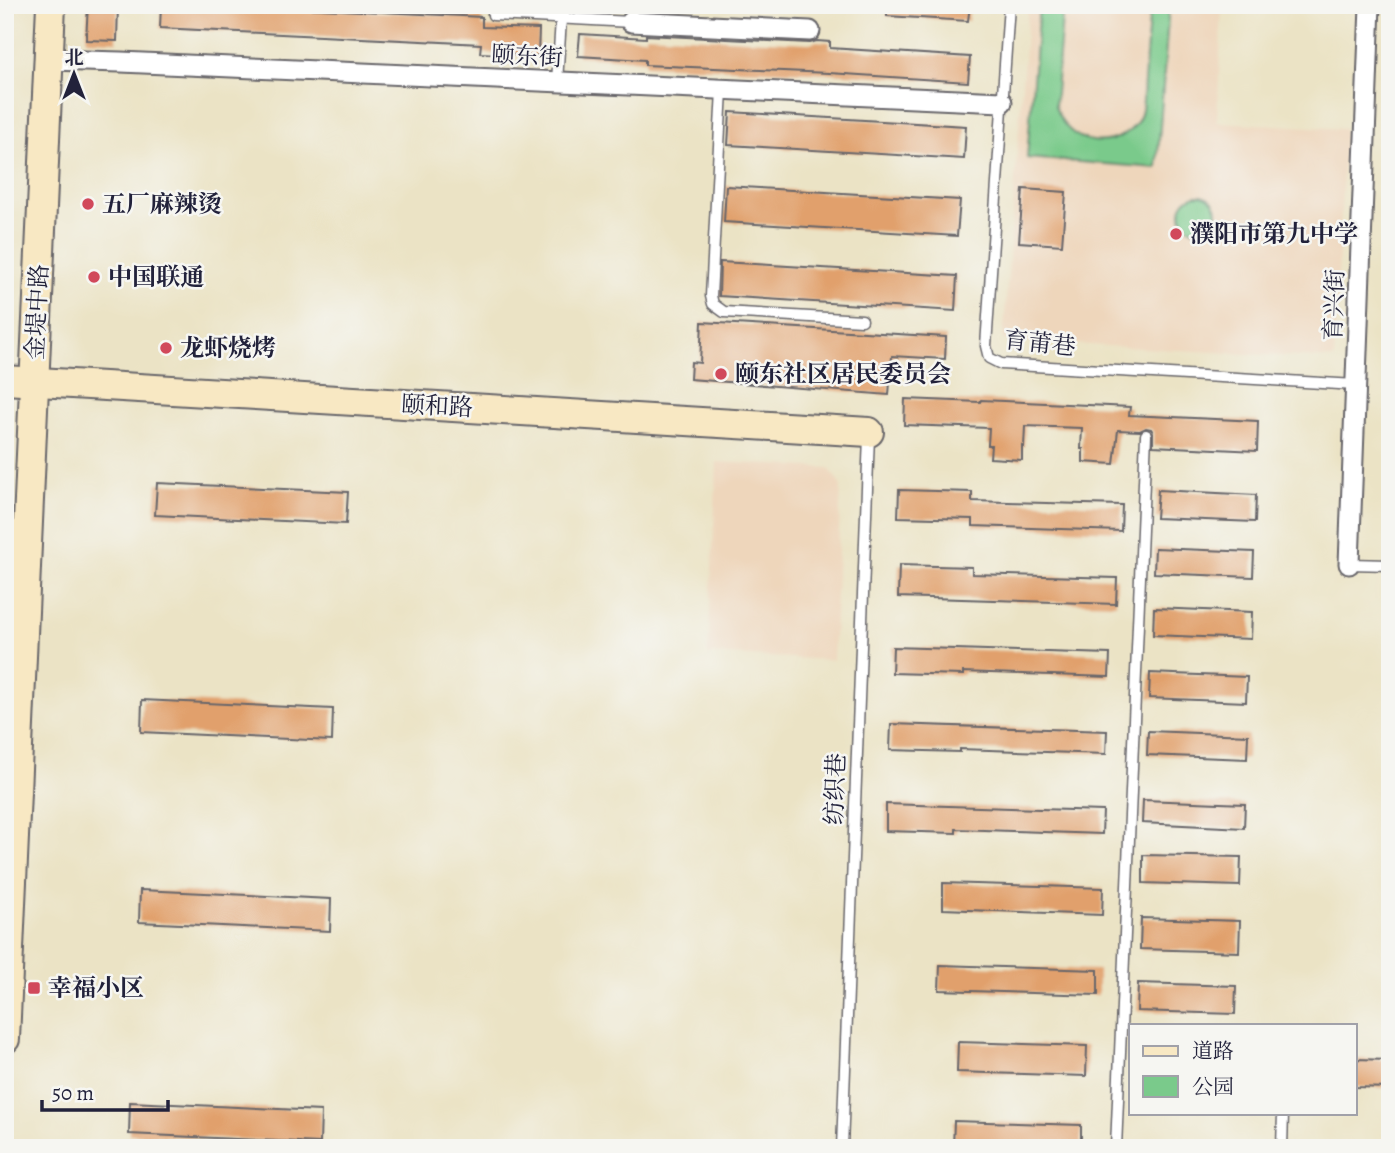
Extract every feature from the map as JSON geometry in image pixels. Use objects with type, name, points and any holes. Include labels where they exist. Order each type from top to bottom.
[{"type":"street","name":"金堤中路","points":[[5,1039],[18,646],[34,382],[51,5]]},
{"type":"street","name":"育兴街","points":[[1349,564],[1370,5]]},
{"type":"street","points":[[632,14],[810,31]]},
{"type":"street","name":"颐东街","points":[[48,60],[1002,102]]},
{"type":"street","name":"颐和路","points":[[5,380],[869,432]]},
{"type":"lane","points":[[494,5],[493,15],[561,19],[632,14]]},
{"type":"lane","name":"育莆巷","points":[[1009,5],[986,346],[989,358],[1001,364],[1356,385]]},
{"type":"lane","points":[[557,82],[561,19]]},
{"type":"lane","points":[[722,90],[711,296],[713,304],[724,312],[862,320]]},
{"type":"lane","name":"纺织巷","points":[[842,1148],[869,432]]},
{"type":"lane","points":[[1116,1148],[1146,435]]},
{"type":"lane","points":[[1349,564],[1390,565]]},
{"type":"lane","points":[[1282,1148],[1283,1114]]},
{"type":"shaded area","name":"濮阳市第九中学","points":[[1028,5],[1222,5],[1217,122],[1345,129],[1334,359],[1003,340]]},
{"type":"shaded area","points":[[717,462],[829,468],[841,486],[833,660],[708,654]]},
{"type":"green space","points":[[1039,5],[1063,5],[1055,106],[1058,113],[1064,124],[1079,137],[1108,141],[1128,132],[1138,121],[1143,106],[1150,5],[1169,5],[1157,168],[1027,158]]},
{"type":"green space","points":[[1199,195],[1212,200],[1217,213],[1212,226],[1199,231],[1186,226],[1181,213],[1186,200]]},
{"type":"building","points":[[88,5],[118,5],[117,41],[86,40]]},
{"type":"building","points":[[161,5],[240,5],[482,17],[482,27],[539,29],[538,56],[480,53],[481,44],[160,28]]},
{"type":"building","points":[[887,5],[970,5],[968,21],[887,16]]},
{"type":"building","points":[[580,34],[809,43],[817,41],[830,42],[830,48],[970,57],[968,82],[645,65],[645,60],[578,56]]},
{"type":"building","points":[[730,112],[966,126],[964,159],[728,145]]},
{"type":"building","points":[[726,186],[960,200],[957,236],[724,222]]},
{"type":"building","points":[[1023,189],[1066,192],[1062,245],[1019,242]]},
{"type":"building","points":[[720,262],[957,276],[955,311],[719,296]]},
{"type":"building","points":[[702,322],[946,337],[945,359],[892,356],[889,395],[690,379],[691,362],[700,363]]},
{"type":"building","points":[[905,399],[1130,407],[1129,415],[1258,421],[1257,451],[1153,446],[1153,432],[1146,428],[1140,431],[1118,430],[1114,464],[1083,462],[1082,428],[1025,426],[1022,460],[990,458],[989,428],[904,425]]},
{"type":"building","points":[[157,483],[348,492],[346,524],[155,515]]},
{"type":"building","points":[[899,490],[972,492],[972,501],[1122,505],[1121,531],[973,526],[973,519],[898,517]]},
{"type":"building","points":[[1158,490],[1256,495],[1255,522],[1156,518]]},
{"type":"building","points":[[1155,548],[1254,552],[1253,577],[1154,573]]},
{"type":"building","points":[[899,565],[972,567],[972,574],[1117,578],[1116,604],[898,597]]},
{"type":"building","points":[[1154,608],[1252,612],[1251,639],[1153,635]]},
{"type":"building","points":[[893,647],[1110,654],[1109,677],[963,672],[963,675],[892,673]]},
{"type":"building","points":[[1150,673],[1247,677],[1246,702],[1149,698]]},
{"type":"building","points":[[142,700],[333,709],[332,741],[141,732]]},
{"type":"building","points":[[891,724],[1107,731],[1106,754],[960,749],[960,752],[890,750]]},
{"type":"building","points":[[1148,731],[1248,735],[1247,759],[1147,755]]},
{"type":"building","points":[[1143,800],[1245,804],[1244,828],[1142,823]]},
{"type":"building","points":[[886,804],[1103,811],[1102,834],[956,829],[956,833],[886,831]]},
{"type":"building","points":[[1143,855],[1241,857],[1240,886],[1143,883]]},
{"type":"building","points":[[943,883],[1103,888],[1102,915],[943,909]]},
{"type":"building","points":[[140,890],[331,899],[330,931],[139,922]]},
{"type":"building","points":[[1141,918],[1240,921],[1239,952],[1140,949]]},
{"type":"building","points":[[940,965],[1098,970],[1098,995],[939,990]]},
{"type":"building","points":[[1138,983],[1236,986],[1235,1014],[1137,1011]]},
{"type":"building","points":[[958,1042],[1087,1046],[1086,1076],[957,1072]]},
{"type":"building","points":[[1356,1059],[1390,1060],[1390,1088],[1356,1087]]},
{"type":"building","points":[[130,1102],[321,1111],[320,1143],[129,1134]]},
{"type":"building","points":[[954,1121],[1081,1125],[1081,1148],[953,1148]]},
{"type":"place","name":"五厂麻辣烫","points":[[88,204]]},
{"type":"place","name":"濮阳市第九中学","points":[[1176,234]]},
{"type":"place","name":"中国联通","points":[[94,277]]},
{"type":"place","name":"龙虾烧烤","points":[[166,348]]},
{"type":"place","name":"颐东社区居民委员会","points":[[721,374]]},
{"type":"place","name":"幸福小区","points":[[34,988]]}]
